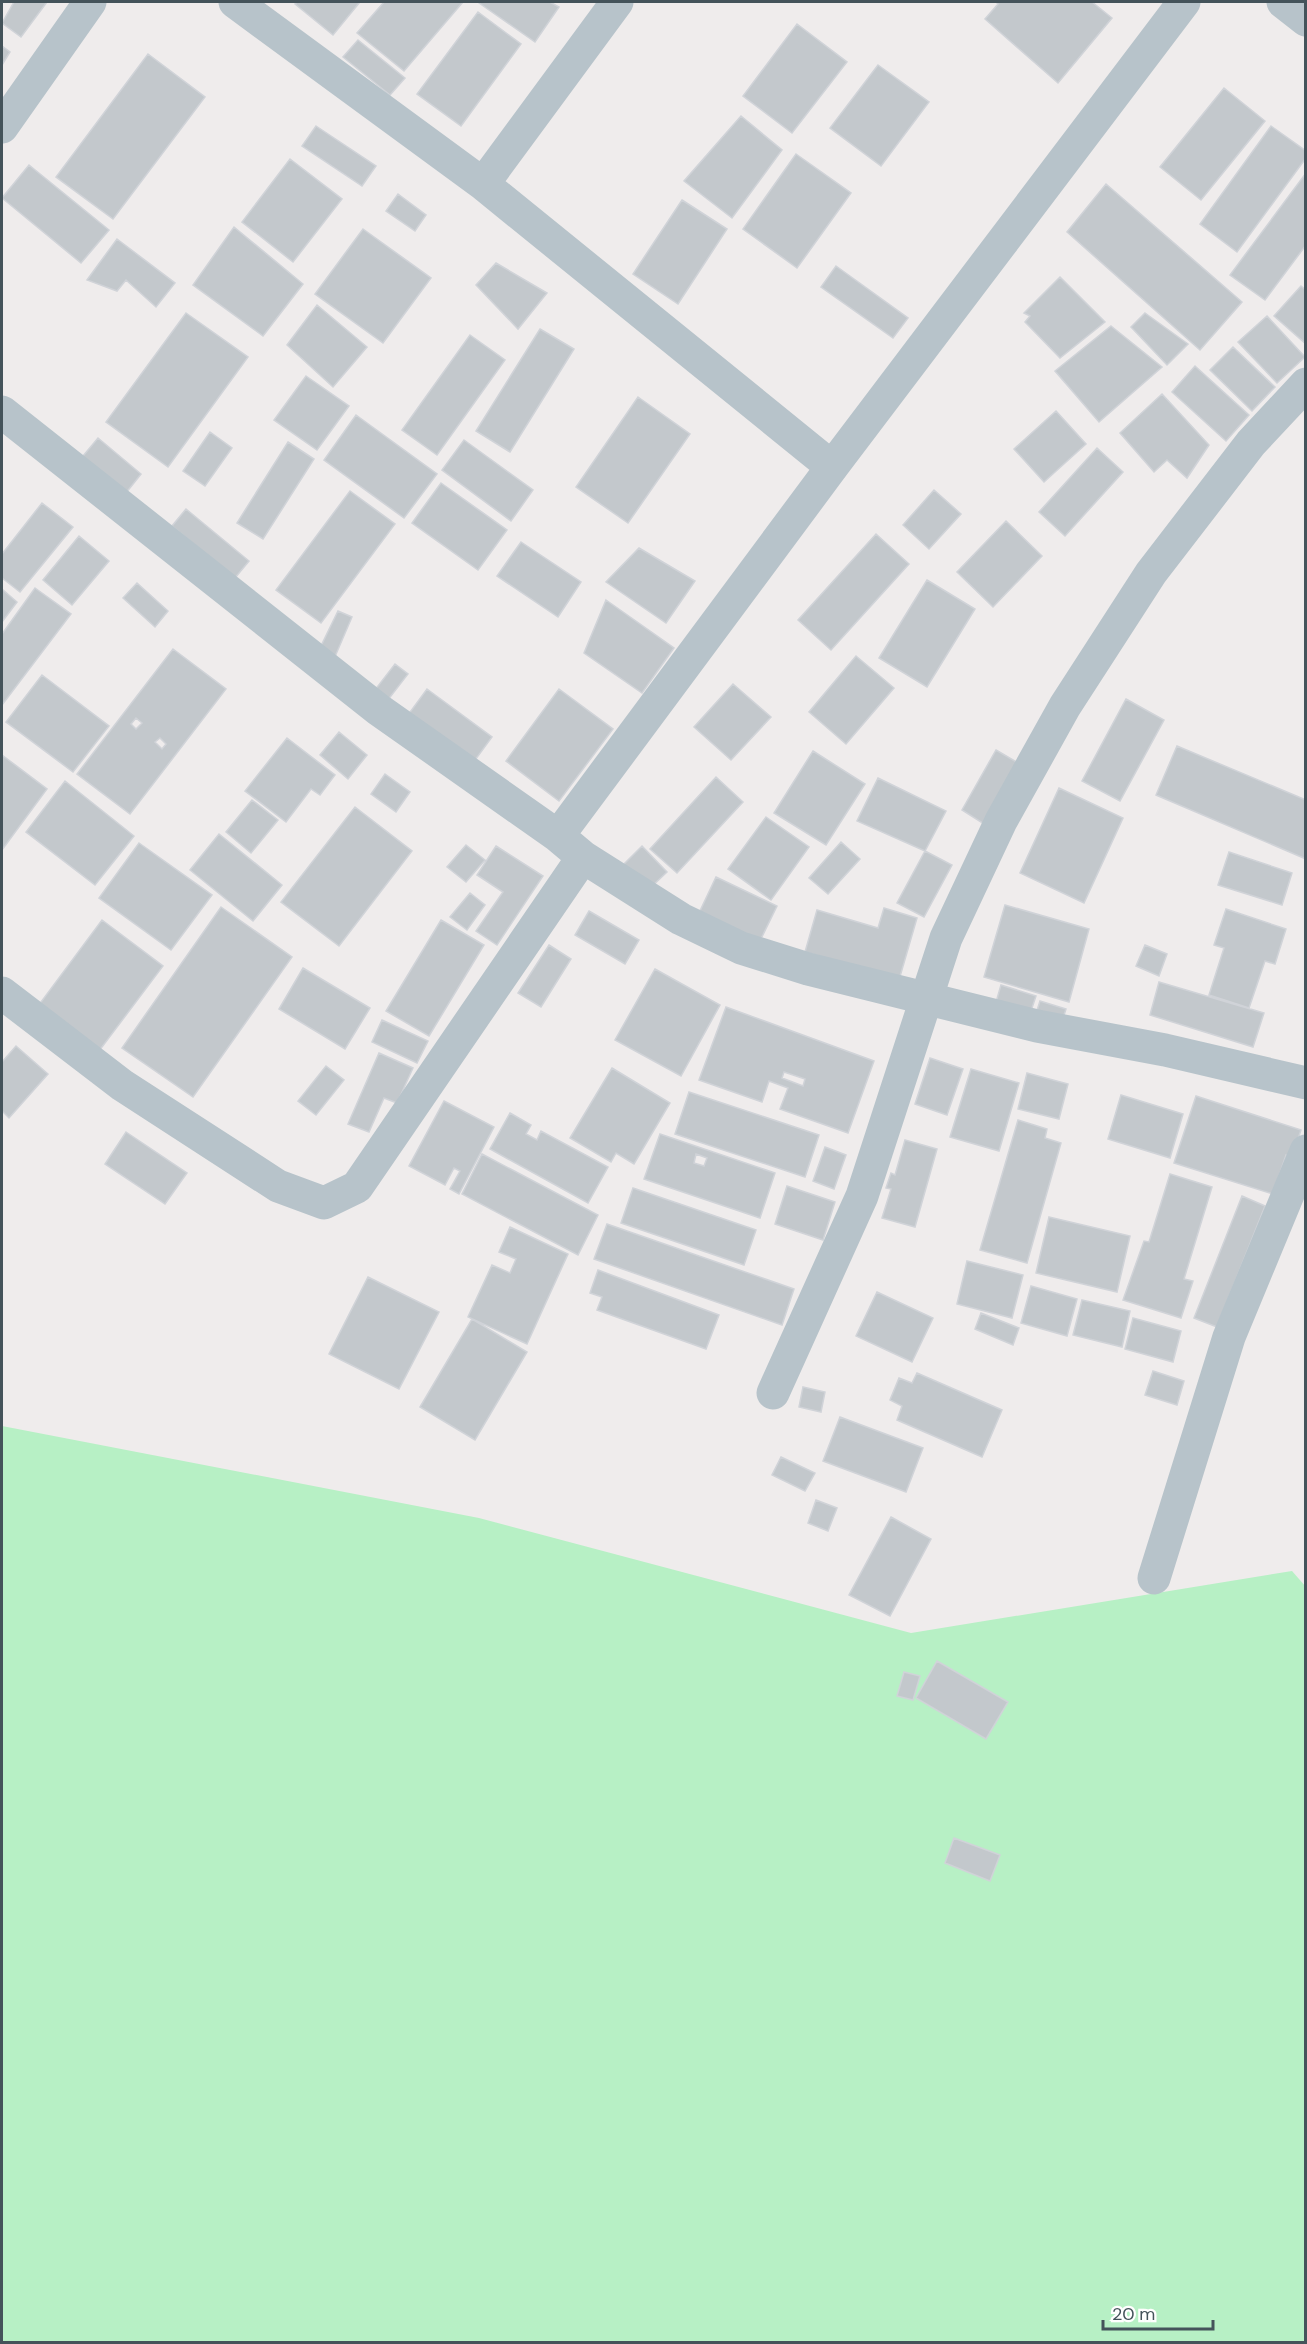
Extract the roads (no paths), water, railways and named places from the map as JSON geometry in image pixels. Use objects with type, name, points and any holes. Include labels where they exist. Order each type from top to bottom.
[{"type":"street","points":[[2,127],[90,2]]},
{"type":"street","points":[[235,2],[483,184],[832,467]]},
{"type":"street","points":[[483,184],[617,2]]},
{"type":"street","points":[[558,836],[832,467],[1184,2]]},
{"type":"street","points":[[1282,2],[1305,20]]},
{"type":"street","points":[[773,1393],[862,1196],[946,938],[1001,821],[1065,706],[1152,573],[1251,443],[1305,384]]},
{"type":"street","points":[[2,412],[379,710],[558,836],[583,857],[681,919],[741,948],[808,969],[1036,1026],[1165,1050],[1305,1083]]},
{"type":"street","points":[[2,993],[122,1085],[278,1186],[324,1203],[357,1187],[583,857]]},
{"type":"street","points":[[1154,1578],[1229,1337],[1305,1151]]}]
